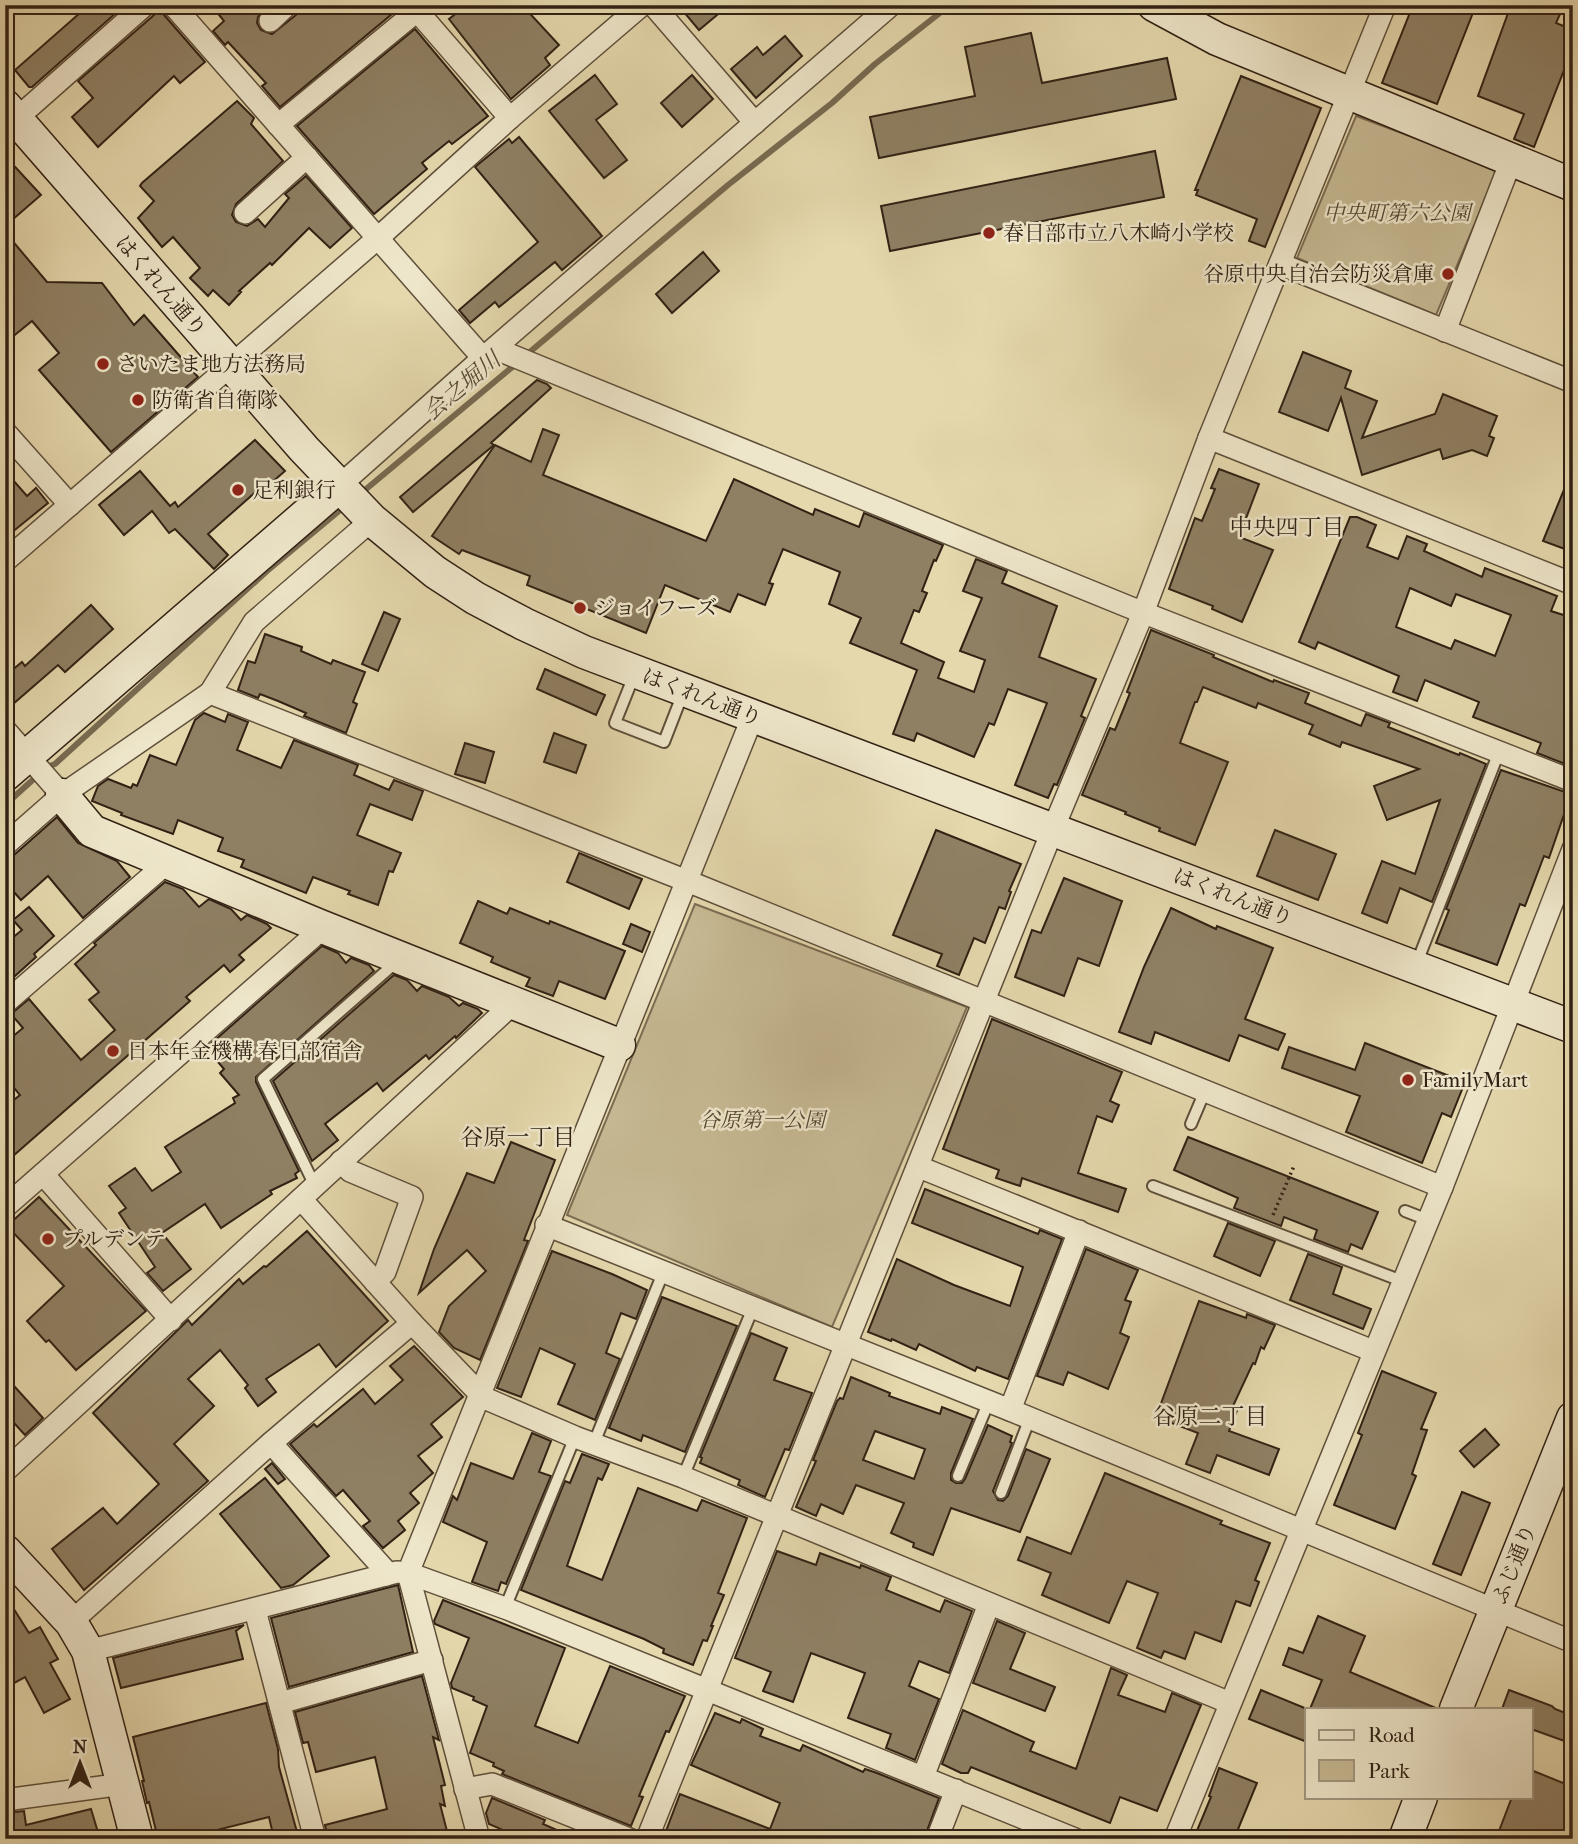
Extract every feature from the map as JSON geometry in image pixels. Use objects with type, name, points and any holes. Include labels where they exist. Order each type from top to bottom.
[{"type":"street","points":[[11,113],[145,5]]},
{"type":"street","points":[[173,5],[378,238],[495,353],[534,365],[1143,612],[1573,781]]},
{"type":"street","points":[[270,21],[286,5]]},
{"type":"street","points":[[5,561],[642,5]]},
{"type":"street","points":[[653,5],[754,124]]},
{"type":"street","points":[[5,845],[57,789],[210,693],[254,622],[354,503],[495,353],[891,5]]},
{"type":"street","points":[[1154,5],[1217,39],[1573,185]]},
{"type":"street","points":[[647,1839],[1385,5]]},
{"type":"street","points":[[278,125],[414,8],[510,118]]},
{"type":"street","name":"はくれん通り","points":[[11,113],[230,366],[354,503],[418,559],[475,598],[584,652],[1573,1027]]},
{"type":"street","points":[[244,213],[307,157]]},
{"type":"street","points":[[1445,331],[1511,161]]},
{"type":"street","points":[[1280,264],[1573,382]]},
{"type":"street","points":[[5,432],[70,505]]},
{"type":"street","points":[[1209,438],[1573,584]]},
{"type":"street","points":[[23,765],[354,503]]},
{"type":"street","points":[[210,693],[686,881],[1442,1187]]},
{"type":"street","points":[[479,1839],[408,1573],[753,716]]},
{"type":"street","points":[[5,730],[23,765],[57,789],[92,831],[320,926],[619,1045]]},
{"type":"street","points":[[1175,1839],[1300,1528],[1442,1187],[1573,849]]},
{"type":"street","points":[[5,1003],[168,862]]},
{"type":"street","points":[[5,1207],[315,935],[320,926]]},
{"type":"street","points":[[5,1471],[503,1012],[509,1002]]},
{"type":"street","points":[[341,1161],[350,1171],[412,1197],[385,1272],[375,1282]]},
{"type":"street","points":[[919,1167],[1373,1351]]},
{"type":"street","points":[[43,1174],[171,1320]]},
{"type":"street","points":[[308,1192],[375,1282],[479,1393],[489,1400],[584,1440],[683,1477],[1230,1703]]},
{"type":"street","points":[[546,1225],[989,1401],[1573,1642]]},
{"type":"street","points":[[1010,1410],[1079,1231]]},
{"type":"street","points":[[71,1622],[271,1443],[412,1323]]},
{"type":"street","name":"ふじ通り","points":[[1456,1708],[1573,1418]]},
{"type":"street","points":[[271,1443],[384,1569],[386,1575]]},
{"type":"street","points":[[5,1551],[71,1622],[88,1651],[137,1839]]},
{"type":"street","points":[[88,1651],[386,1575],[408,1573],[505,1608],[1067,1837]]},
{"type":"street","points":[[923,1777],[989,1604]]},
{"type":"street","points":[[255,1610],[315,1839]]},
{"type":"street","points":[[280,1703],[432,1660]]},
{"type":"street","points":[[5,1800],[123,1784]]},
{"type":"street","points":[[465,1788],[492,1784],[629,1839]]},
{"type":"street","points":[[937,1839],[956,1790]]},
{"type":"street","points":[[1405,1839],[1421,1798]]},
{"type":"lane","points":[[636,672],[615,723],[664,742],[684,690]]},
{"type":"lane","points":[[1415,967],[1499,752]]},
{"type":"lane","points":[[308,1192],[263,1079],[393,965],[397,957]]},
{"type":"lane","points":[[1191,1124],[1205,1091]]},
{"type":"lane","points":[[1153,1186],[1402,1281]]},
{"type":"lane","points":[[1405,1211],[1428,1220]]},
{"type":"lane","points":[[505,1608],[663,1273]]},
{"type":"lane","points":[[683,1477],[753,1308]]},
{"type":"lane","points":[[958,1476],[989,1401]]},
{"type":"lane","points":[[1001,1493],[1030,1418]]},
{"type":"path","points":[[1267,1230],[1294,1166]]},
{"type":"green space","name":"中央町第六公園","points":[[1356,116],[1498,169],[1436,315],[1297,258]]},
{"type":"green space","name":"谷原第一公園","points":[[695,904],[967,1007],[832,1327],[567,1215]]},
{"type":"building","points":[[89,5],[125,5],[29,87],[15,70]]},
{"type":"building","points":[[211,5],[268,5],[258,17],[257,23],[261,30],[272,34],[296,15],[300,5],[395,5],[398,9],[280,107],[262,86],[266,83],[228,42],[225,45],[213,31],[224,21]]},
{"type":"building","points":[[467,5],[522,5],[559,45],[545,58],[550,65],[511,99],[449,19]]},
{"type":"building","points":[[678,5],[729,5],[699,30]]},
{"type":"building","points":[[1413,5],[1476,5],[1437,104],[1382,83]]},
{"type":"building","points":[[1511,5],[1543,5],[1561,12],[1556,23],[1573,30],[1573,47],[1534,147],[1514,139],[1524,114],[1478,96]]},
{"type":"building","points":[[158,8],[205,62],[180,83],[174,76],[98,147],[72,117],[93,98],[78,81],[154,15]]},
{"type":"building","points":[[415,29],[488,116],[452,144],[449,141],[422,163],[427,169],[374,214],[297,126]]},
{"type":"building","points":[[1031,33],[1042,83],[1167,58],[1176,99],[879,158],[870,117],[975,96],[965,47]]},
{"type":"building","points":[[785,36],[802,56],[756,98],[731,69],[757,47],[763,55]]},
{"type":"building","points":[[595,75],[617,104],[596,120],[627,160],[604,178],[549,111]]},
{"type":"building","points":[[692,75],[713,99],[682,127],[661,103]]},
{"type":"building","points":[[1241,76],[1321,108],[1265,247],[1249,241],[1257,219],[1196,195],[1198,190],[1195,190]]},
{"type":"building","points":[[237,101],[254,118],[251,124],[283,161],[236,204],[232,215],[236,222],[247,226],[258,219],[265,227],[289,198],[285,194],[306,176],[352,228],[330,248],[309,228],[272,265],[270,263],[239,291],[241,292],[229,305],[213,290],[208,296],[190,278],[200,268],[173,237],[162,247],[138,218],[154,201],[140,186],[142,183]]},
{"type":"building","points":[[519,137],[602,236],[562,270],[555,262],[499,307],[495,302],[470,323],[459,310],[538,242],[475,167],[509,139],[512,143]]},
{"type":"building","points":[[1155,151],[1164,197],[890,251],[881,206]]},
{"type":"building","points":[[5,156],[41,195],[5,226]]},
{"type":"building","points":[[5,232],[47,282],[102,283],[134,325],[144,315],[198,377],[111,452],[39,370],[59,353],[32,321],[5,343]]},
{"type":"building","points":[[703,252],[719,271],[672,313],[656,294]]},
{"type":"building","points":[[1303,352],[1351,371],[1345,388],[1377,401],[1362,438],[1435,414],[1443,394],[1497,416],[1489,436],[1494,438],[1487,456],[1472,450],[1443,459],[1440,449],[1362,475],[1341,398],[1328,431],[1279,412]]},
{"type":"building","points":[[537,380],[551,388],[491,443],[494,445],[413,512],[400,497]]},
{"type":"building","points":[[543,429],[559,435],[543,475],[706,541],[734,479],[813,515],[815,509],[859,527],[864,513],[943,545],[922,591],[927,593],[919,612],[914,610],[901,643],[944,662],[938,678],[974,692],[985,660],[960,651],[982,598],[963,591],[976,559],[1007,571],[1002,583],[1057,606],[1039,657],[1096,679],[1081,716],[1085,718],[1057,785],[1054,784],[1048,798],[1015,785],[1047,703],[1008,689],[994,725],[989,723],[974,757],[917,733],[914,741],[893,734],[917,670],[850,643],[861,618],[829,604],[840,572],[783,549],[769,583],[773,584],[765,605],[738,594],[730,612],[665,585],[646,633],[527,585],[530,576],[462,550],[459,554],[432,536],[495,445],[531,462]]},
{"type":"building","points":[[255,440],[285,471],[270,484],[267,482],[208,534],[228,555],[214,569],[175,529],[169,533],[152,511],[124,535],[99,505],[140,471],[170,506],[175,502],[178,507]]},
{"type":"building","points":[[1219,469],[1259,484],[1239,537],[1273,550],[1242,622],[1212,609],[1213,606],[1169,589],[1195,518],[1202,521],[1215,489],[1211,488]]},
{"type":"building","points":[[1573,470],[1573,552],[1543,541]]},
{"type":"building","points":[[5,471],[27,496],[36,488],[48,503],[5,538]]},
{"type":"building","points":[[1350,517],[1376,525],[1367,547],[1398,559],[1407,536],[1427,544],[1424,551],[1482,577],[1485,568],[1557,596],[1551,611],[1573,618],[1573,767],[1537,753],[1541,743],[1473,717],[1479,702],[1425,680],[1417,701],[1393,692],[1399,676],[1318,642],[1315,649],[1299,642]],"holes":[[[1410,588],[1451,606],[1456,594],[1511,615],[1495,656],[1455,640],[1451,649],[1396,627]]]},
{"type":"building","points":[[91,605],[113,629],[65,672],[58,665],[13,704],[5,695],[5,676],[22,662],[25,666]]},
{"type":"building","points":[[384,612],[400,619],[378,671],[362,664]]},
{"type":"building","points":[[1151,630],[1273,682],[1274,680],[1309,693],[1305,703],[1361,726],[1366,714],[1390,723],[1388,727],[1486,764],[1432,902],[1400,888],[1387,923],[1362,913],[1382,861],[1415,874],[1440,800],[1387,820],[1374,786],[1419,769],[1342,742],[1340,747],[1309,734],[1313,725],[1258,703],[1256,708],[1203,687],[1195,702],[1180,743],[1228,762],[1195,845],[1159,831],[1160,828],[1125,814],[1126,812],[1082,795],[1110,728],[1115,730]]},
{"type":"building","points":[[265,634],[302,647],[301,651],[331,664],[333,660],[365,672],[353,702],[357,704],[346,733],[304,716],[306,713],[278,701],[260,694],[258,698],[238,690],[248,661],[255,663]]},
{"type":"building","points":[[545,669],[605,695],[596,715],[537,689]]},
{"type":"building","points":[[204,713],[225,722],[228,714],[248,722],[237,750],[281,768],[294,740],[358,765],[354,775],[389,790],[394,780],[423,791],[412,820],[370,804],[357,835],[401,853],[393,872],[389,871],[378,905],[313,877],[306,893],[241,867],[244,860],[218,851],[223,838],[178,820],[173,834],[92,801],[98,786],[108,779],[131,788],[133,784],[137,786],[150,755],[176,765],[195,720]]},
{"type":"building","points":[[554,733],[586,745],[576,773],[544,762]]},
{"type":"building","points":[[465,743],[494,752],[485,783],[455,774]]},
{"type":"building","points":[[1501,770],[1571,794],[1549,858],[1544,856],[1525,906],[1520,904],[1497,965],[1436,943],[1449,910],[1446,909]]},
{"type":"building","points":[[57,817],[78,843],[117,861],[130,877],[83,918],[48,876],[21,900],[5,882],[5,863]]},
{"type":"building","points":[[936,830],[1021,864],[1009,891],[1011,892],[1005,909],[999,907],[985,943],[974,938],[959,975],[937,966],[942,954],[893,935]]},
{"type":"building","points":[[1275,830],[1336,854],[1318,900],[1257,876]]},
{"type":"building","points":[[579,853],[642,879],[629,909],[567,882]]},
{"type":"building","points":[[1064,878],[1122,901],[1099,966],[1078,958],[1064,996],[1015,977],[1032,930],[1041,933]]},
{"type":"building","points":[[165,882],[183,889],[199,907],[209,899],[231,909],[241,920],[247,915],[271,928],[239,955],[244,960],[230,972],[224,965],[186,997],[190,1001],[5,1163],[5,1107],[20,1095],[5,1077],[5,1043],[23,1028],[11,1014],[29,999],[81,1060],[115,1030],[89,1000],[99,992],[75,964],[96,945],[94,943]]},
{"type":"building","points":[[478,901],[507,914],[510,908],[549,924],[550,921],[625,951],[605,999],[559,981],[553,996],[526,986],[530,978],[491,962],[493,957],[460,943]]},
{"type":"building","points":[[29,907],[54,936],[34,954],[36,957],[5,985],[5,944],[22,930],[13,920]]},
{"type":"building","points":[[1171,908],[1216,929],[1217,926],[1273,948],[1245,1019],[1285,1034],[1278,1050],[1239,1035],[1229,1061],[1155,1032],[1151,1044],[1119,1032]]},
{"type":"building","points":[[631,924],[650,932],[642,952],[623,944]]},
{"type":"building","points":[[322,946],[338,953],[346,963],[351,958],[369,965],[374,971],[256,1077],[299,1171],[295,1174],[297,1178],[270,1191],[272,1194],[221,1228],[205,1204],[162,1233],[191,1269],[163,1291],[147,1273],[155,1267],[119,1213],[126,1208],[109,1186],[135,1168],[152,1191],[181,1172],[165,1147],[235,1103],[233,1098],[239,1095],[220,1073],[224,1069],[206,1048]]},
{"type":"building","points":[[394,975],[407,980],[417,991],[422,986],[449,997],[459,1006],[463,1003],[482,1013],[429,1059],[426,1055],[383,1091],[377,1083],[325,1124],[338,1140],[312,1161],[273,1081]]},
{"type":"building","points":[[992,1019],[1122,1072],[1110,1101],[1119,1105],[1112,1122],[1097,1116],[1078,1173],[1126,1189],[1118,1212],[1022,1178],[1020,1186],[996,1178],[999,1170],[943,1149]]},
{"type":"building","points":[[1365,1043],[1465,1082],[1451,1117],[1442,1113],[1422,1163],[1346,1132],[1360,1096],[1282,1068],[1289,1047],[1355,1070]]},
{"type":"building","points":[[1188,1137],[1378,1212],[1362,1249],[1351,1244],[1348,1252],[1314,1239],[1317,1230],[1284,1217],[1281,1226],[1234,1208],[1238,1198],[1174,1170]]},
{"type":"building","points":[[511,1142],[555,1160],[524,1240],[528,1241],[480,1360],[454,1348],[439,1332],[449,1306],[486,1271],[467,1250],[419,1293],[434,1249],[467,1173],[494,1183]]},
{"type":"building","points":[[925,1189],[1038,1234],[1040,1230],[1062,1239],[1008,1379],[977,1367],[975,1371],[919,1344],[916,1350],[868,1332],[897,1259],[954,1285],[1010,1306],[1023,1267],[912,1223]]},
{"type":"building","points":[[39,1197],[146,1311],[76,1370],[49,1340],[46,1342],[27,1321],[64,1286],[7,1226]]},
{"type":"building","points":[[1228,1223],[1275,1241],[1260,1276],[1214,1256]]},
{"type":"building","points":[[307,1231],[388,1321],[336,1367],[319,1344],[266,1379],[276,1392],[258,1406],[245,1388],[248,1385],[220,1350],[188,1379],[214,1406],[174,1444],[208,1481],[84,1590],[52,1549],[103,1508],[117,1524],[159,1484],[93,1413],[188,1320],[192,1325],[239,1279],[243,1284]]},
{"type":"building","points":[[1086,1249],[1138,1270],[1125,1300],[1131,1302],[1120,1333],[1129,1337],[1108,1389],[1068,1372],[1063,1385],[1037,1376]]},
{"type":"building","points":[[552,1251],[647,1290],[636,1319],[621,1313],[606,1353],[620,1359],[595,1420],[558,1404],[575,1364],[540,1348],[521,1397],[497,1388]]},
{"type":"building","points":[[1308,1254],[1342,1267],[1333,1294],[1371,1309],[1363,1329],[1290,1300]]},
{"type":"building","points":[[662,1297],[737,1326],[685,1452],[643,1435],[641,1441],[609,1428]]},
{"type":"building","points":[[1199,1301],[1275,1325],[1264,1349],[1261,1347],[1233,1406],[1238,1408],[1229,1431],[1279,1449],[1269,1475],[1217,1455],[1210,1473],[1186,1464],[1198,1433],[1156,1417]]},
{"type":"building","points":[[751,1333],[787,1348],[774,1380],[812,1393],[789,1450],[785,1449],[765,1497],[738,1485],[740,1480],[700,1463],[700,1457]]},
{"type":"building","points":[[414,1346],[463,1397],[431,1424],[442,1437],[418,1456],[433,1473],[410,1493],[419,1503],[398,1521],[405,1530],[383,1548],[363,1526],[370,1521],[343,1490],[336,1496],[290,1444],[314,1424],[317,1427],[363,1389],[375,1404],[403,1380],[390,1366]]},
{"type":"building","points":[[1382,1371],[1436,1393],[1421,1429],[1427,1430],[1412,1474],[1416,1476],[1395,1529],[1334,1505],[1362,1435],[1358,1433]]},
{"type":"building","points":[[5,1376],[43,1418],[25,1435],[5,1413]]},
{"type":"building","points":[[851,1377],[890,1393],[889,1396],[940,1414],[942,1407],[973,1419],[951,1473],[951,1480],[956,1483],[962,1483],[965,1479],[988,1425],[1012,1436],[1012,1443],[993,1491],[998,1500],[1003,1501],[1008,1496],[1026,1449],[1050,1459],[1020,1532],[951,1508],[933,1555],[913,1547],[914,1543],[891,1533],[904,1503],[856,1485],[843,1514],[821,1504],[816,1516],[796,1507],[837,1401],[843,1399]],"holes":[[[875,1431],[925,1449],[914,1479],[863,1460]]]},
{"type":"building","points":[[1485,1429],[1499,1445],[1474,1467],[1460,1451]]},
{"type":"building","points":[[532,1433],[551,1441],[539,1472],[551,1476],[506,1584],[501,1582],[498,1591],[472,1582],[487,1542],[443,1522],[453,1496],[457,1500],[471,1463],[513,1479]]},
{"type":"building","points":[[582,1454],[609,1464],[602,1480],[598,1478],[567,1566],[602,1580],[638,1488],[697,1511],[702,1500],[747,1518],[718,1593],[724,1595],[713,1626],[707,1641],[703,1640],[693,1665],[663,1653],[664,1649],[644,1639],[521,1590],[565,1481],[570,1483]]},
{"type":"building","points":[[272,1463],[285,1479],[278,1484],[265,1469]]},
{"type":"building","points":[[1105,1473],[1270,1543],[1255,1580],[1259,1582],[1250,1606],[1236,1601],[1221,1642],[1195,1632],[1185,1659],[1164,1651],[1161,1658],[1137,1648],[1158,1593],[1127,1581],[1109,1623],[1042,1595],[1051,1573],[1018,1560],[1027,1537],[1071,1554]]},
{"type":"building","points":[[265,1478],[329,1556],[293,1585],[281,1588],[220,1514]]},
{"type":"building","points":[[1462,1492],[1490,1503],[1461,1575],[1433,1564]]},
{"type":"building","points":[[777,1551],[816,1565],[820,1553],[860,1568],[861,1565],[891,1577],[886,1590],[940,1612],[945,1600],[972,1611],[949,1673],[919,1661],[909,1686],[939,1699],[915,1760],[886,1748],[891,1734],[848,1718],[865,1673],[811,1653],[793,1702],[763,1691],[771,1672],[735,1658]]},
{"type":"building","points":[[398,1585],[413,1652],[289,1687],[271,1618]]},
{"type":"building","points":[[5,1595],[29,1633],[40,1627],[58,1659],[50,1663],[70,1699],[44,1713],[25,1677],[5,1688]]},
{"type":"building","points":[[443,1600],[565,1648],[535,1726],[578,1743],[610,1666],[685,1696],[669,1732],[666,1731],[639,1796],[643,1797],[631,1826],[502,1774],[504,1771],[493,1766],[494,1763],[470,1753],[487,1706],[452,1688],[451,1683],[469,1638],[435,1624]]},
{"type":"building","points":[[1318,1616],[1365,1636],[1350,1672],[1436,1708],[1310,1708],[1322,1680],[1283,1665],[1289,1648],[1303,1653]]},
{"type":"building","points":[[997,1621],[1025,1633],[1010,1669],[1055,1687],[1045,1711],[973,1683]]},
{"type":"building","points":[[244,1625],[236,1631],[243,1659],[121,1688],[113,1658]]},
{"type":"building","points":[[1111,1668],[1127,1675],[1118,1695],[1165,1712],[1172,1693],[1201,1705],[1157,1811],[1120,1797],[1110,1823],[971,1767],[968,1773],[961,1773],[942,1764],[963,1710],[1034,1742],[1030,1751],[1076,1769]]},
{"type":"building","points":[[422,1676],[439,1740],[433,1737],[445,1785],[441,1786],[445,1806],[440,1804],[449,1839],[328,1839],[325,1825],[387,1809],[375,1757],[316,1772],[308,1742],[303,1743],[295,1712]]},
{"type":"building","points":[[1261,1690],[1305,1708],[1305,1741],[1249,1719]]},
{"type":"building","points":[[1509,1690],[1573,1716],[1573,1744],[1532,1729],[1532,1708],[1502,1708]]},
{"type":"building","points":[[266,1703],[278,1749],[279,1767],[301,1839],[274,1839],[269,1817],[181,1839],[158,1839],[149,1802],[147,1803],[133,1737]]},
{"type":"building","points":[[715,1713],[740,1723],[742,1719],[763,1729],[760,1736],[800,1751],[803,1745],[863,1772],[865,1769],[877,1773],[939,1798],[924,1839],[663,1839],[680,1794],[770,1829],[780,1803],[691,1765]]},
{"type":"building","points":[[1219,1768],[1257,1783],[1234,1839],[1210,1839],[1196,1833],[1211,1797],[1209,1796]]},
{"type":"building","points":[[1532,1770],[1573,1787],[1573,1839],[1496,1839],[1512,1798],[1532,1798]]},
{"type":"building","points":[[492,1798],[545,1820],[543,1824],[577,1839],[524,1839],[489,1824],[486,1813]]},
{"type":"building","points":[[91,1809],[100,1839],[5,1839],[5,1813],[24,1811],[26,1825]]},
{"type":"waterway","name":"会之堀川","points":[[525,356],[728,185],[950,5]]},
{"type":"waterway","name":"会之堀川","points":[[359,495],[517,363]]},
{"type":"waterway","name":"会之堀川","points":[[5,805],[47,767],[55,764],[267,571],[345,506]]},
{"type":"place","name":"春日部市立八木崎小学校","points":[[989,233]]},
{"type":"place","name":"谷原中央自治会防災倉庫","points":[[1448,274]]},
{"type":"place","name":"さいたま地方法務局","points":[[103,364]]},
{"type":"place","name":"防衛省自衛隊","points":[[138,400]]},
{"type":"place","name":"足利銀行","points":[[238,490]]},
{"type":"place","name":"ジョイフーズ","points":[[580,608]]},
{"type":"place","name":"日本年金機構 春日部宿舎","points":[[113,1051]]},
{"type":"place","name":"FamilyMart","points":[[1408,1080]]},
{"type":"place","name":"プルデンテ","points":[[48,1239]]},
{"type":"district","name":"中央四丁目","points":[[1287,527]]},
{"type":"district","name":"谷原一丁目","points":[[518,1137]]},
{"type":"district","name":"谷原二丁目","points":[[1210,1416]]}]
